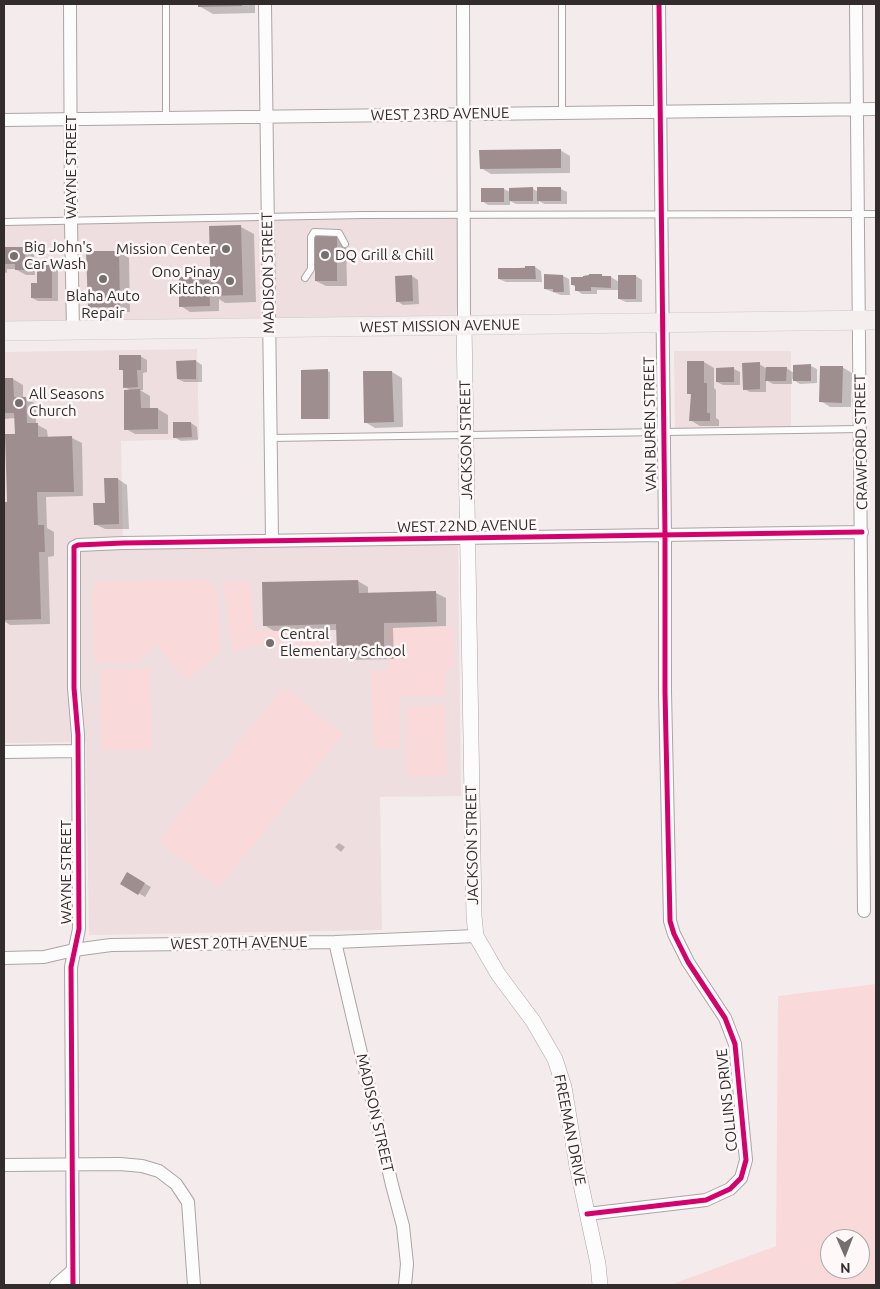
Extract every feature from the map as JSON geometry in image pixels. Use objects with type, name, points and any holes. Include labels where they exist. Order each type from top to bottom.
[{"type":"main road","name":"WEST MISSION AVENUE","points":[[4,331],[868,320]]},
{"type":"street","name":"WAYNE STREET","points":[[70,4],[73,330]]},
{"type":"street","name":"MADISON STREET","points":[[265,4],[272,541]]},
{"type":"street","name":"JACKSON STREET","points":[[462,4],[464,326],[473,906],[476,936]]},
{"type":"street","name":"VAN BUREN STREET","points":[[659,4],[668,843]]},
{"type":"street","name":"CRAWFORD STREET","points":[[856,4],[858,214],[868,320],[861,429],[864,911]]},
{"type":"street","name":"WEST 23RD AVENUE","points":[[4,120],[876,109]]},
{"type":"street","name":"WEST 22ND AVENUE","points":[[74,547],[84,544],[862,532]]},
{"type":"street","name":"WAYNE STREET","points":[[73,1285],[71,967],[79,929],[78,751],[74,688],[74,547]]},
{"type":"street","points":[[4,752],[78,751]]},
{"type":"street","name":"COLLINS DRIVE","points":[[587,1214],[706,1200],[730,1189],[741,1178],[746,1160],[735,1044],[725,1018],[688,962],[674,934],[670,921],[668,843]]},
{"type":"street","name":"WEST 20TH AVENUE","points":[[4,958],[44,957],[74,950],[111,945],[335,942],[476,936]]},
{"type":"street","name":"FREEMAN DRIVE","points":[[476,936],[498,974],[533,1021],[555,1059],[564,1087],[577,1166],[598,1264],[600,1285]]},
{"type":"street","name":"MADISON STREET","points":[[335,942],[392,1185],[404,1226],[407,1264],[405,1285]]},
{"type":"street","points":[[4,1166],[120,1164],[142,1166],[159,1171],[176,1184],[188,1202],[194,1285]]},
{"type":"street","points":[[56,1285],[73,1270]]},
{"type":"lane","points":[[166,4],[166,118]]},
{"type":"lane","points":[[562,4],[562,113]]},
{"type":"lane","points":[[4,222],[363,216],[876,214]]},
{"type":"lane","points":[[305,278],[311,269],[311,237],[314,232],[339,233],[345,244]]},
{"type":"lane","points":[[270,438],[861,429]]},
{"type":"shaded area","points":[[463,216],[456,315],[4,329],[4,222]]},
{"type":"shaded area","name":"Central Elementary School","points":[[197,349],[199,439],[121,441],[123,543],[458,539],[461,796],[380,797],[382,930],[89,935],[86,742],[4,743],[4,352]]},
{"type":"shaded area","points":[[674,351],[791,351],[791,430],[675,432]]},
{"type":"shaded area","points":[[208,580],[217,588],[221,651],[187,681],[156,644],[138,663],[93,663],[92,589],[98,581]]},
{"type":"shaded area","points":[[249,581],[255,630],[326,629],[327,655],[312,650],[282,645],[253,646],[233,652],[223,582]]},
{"type":"shaded area","points":[[453,627],[454,669],[446,669],[446,696],[399,697],[400,748],[373,748],[371,671],[389,670],[388,628]]},
{"type":"shaded area","points":[[150,668],[152,750],[102,750],[100,669]]},
{"type":"shaded area","points":[[284,687],[343,734],[218,888],[159,841]]},
{"type":"shaded area","points":[[446,705],[447,776],[407,777],[406,706]]},
{"type":"shaded area","points":[[876,984],[876,1285],[670,1285],[776,1246],[778,996]]},
{"type":"building","points":[[198,4],[242,4],[242,6],[198,7]]},
{"type":"building","points":[[561,149],[561,168],[480,169],[479,150]]},
{"type":"building","points":[[533,187],[533,201],[509,201],[509,188]]},
{"type":"building","points":[[537,187],[561,187],[561,201],[537,201]]},
{"type":"building","points":[[481,188],[504,188],[504,202],[481,202]]},
{"type":"building","name":"Mission Center","points":[[241,225],[243,295],[211,296],[209,226]]},
{"type":"building","points":[[315,236],[337,236],[337,281],[315,281],[315,260],[307,259],[307,252],[315,252]]},
{"type":"building","name":"Big John's Car Wash","points":[[4,247],[25,247],[25,270],[15,270],[15,264],[4,264]]},
{"type":"building","name":"Blaha Auto Repair","points":[[86,251],[119,251],[120,307],[88,307]]},
{"type":"building","points":[[37,265],[52,265],[52,298],[31,298],[31,283],[37,283]]},
{"type":"building","points":[[525,266],[535,266],[536,279],[498,279],[498,268],[525,268]]},
{"type":"building","points":[[544,274],[563,275],[564,292],[553,292],[553,289],[544,289]]},
{"type":"building","points":[[589,274],[611,276],[611,288],[591,287],[591,291],[575,291],[575,285],[571,285],[571,277],[583,277]]},
{"type":"building","points":[[412,275],[413,301],[396,302],[395,276]]},
{"type":"building","points":[[618,275],[636,275],[636,299],[618,299]]},
{"type":"building","points":[[179,277],[209,277],[210,306],[179,307]]},
{"type":"building","points":[[119,355],[141,355],[141,370],[137,370],[138,387],[123,388],[123,370],[119,370]]},
{"type":"building","points":[[196,360],[196,379],[177,379],[176,361]]},
{"type":"building","points":[[687,361],[704,361],[704,383],[707,383],[707,413],[710,413],[710,421],[689,421],[691,394],[687,394]]},
{"type":"building","points":[[760,362],[760,389],[743,390],[742,363]]},
{"type":"building","points":[[811,364],[811,381],[793,381],[793,365]]},
{"type":"building","points":[[820,366],[843,366],[842,403],[819,402]]},
{"type":"building","points":[[734,367],[734,382],[716,382],[716,368]]},
{"type":"building","points":[[766,367],[787,367],[786,381],[765,381]]},
{"type":"building","points":[[328,369],[328,419],[301,419],[301,370]]},
{"type":"building","points":[[363,371],[392,371],[394,422],[364,423]]},
{"type":"building","points":[[4,378],[13,378],[14,397],[26,397],[27,423],[38,423],[38,437],[72,436],[74,492],[37,492],[38,525],[44,525],[45,552],[39,552],[41,619],[4,620],[4,502],[7,502],[5,434],[15,434],[14,413],[4,413]]},
{"type":"building","points":[[140,389],[141,408],[158,408],[158,429],[124,430],[124,390]]},
{"type":"building","points":[[173,422],[191,422],[192,437],[173,438]]},
{"type":"building","points":[[104,478],[118,478],[119,524],[94,525],[93,503],[105,503]]},
{"type":"building","name":"Central Elementary School","points":[[358,580],[359,593],[436,591],[437,622],[384,623],[384,654],[337,655],[336,624],[263,626],[262,582]]},
{"type":"building","points":[[127,872],[145,883],[138,895],[120,884]]},
{"type":"cycle path","points":[[587,1214],[706,1200],[730,1189],[741,1178],[746,1160],[735,1044],[725,1018],[688,962],[674,934],[670,921],[665,692],[659,4]]},
{"type":"cycle path","points":[[73,1285],[71,967],[79,929],[78,735],[74,688],[74,547],[78,545],[123,543],[862,532]]},
{"type":"place","name":"Mission Center","points":[[226,249]]},
{"type":"place","name":"DQ Grill & Chill","points":[[325,255]]},
{"type":"place","name":"Big John's Car Wash","points":[[14,256]]},
{"type":"place","name":"Blaha Auto Repair","points":[[103,279]]},
{"type":"place","name":"Ono Pinay Kitchen","points":[[230,281]]},
{"type":"place","name":"All Seasons Church","points":[[19,403]]},
{"type":"place","name":"Central Elementary School","points":[[270,643]]}]
